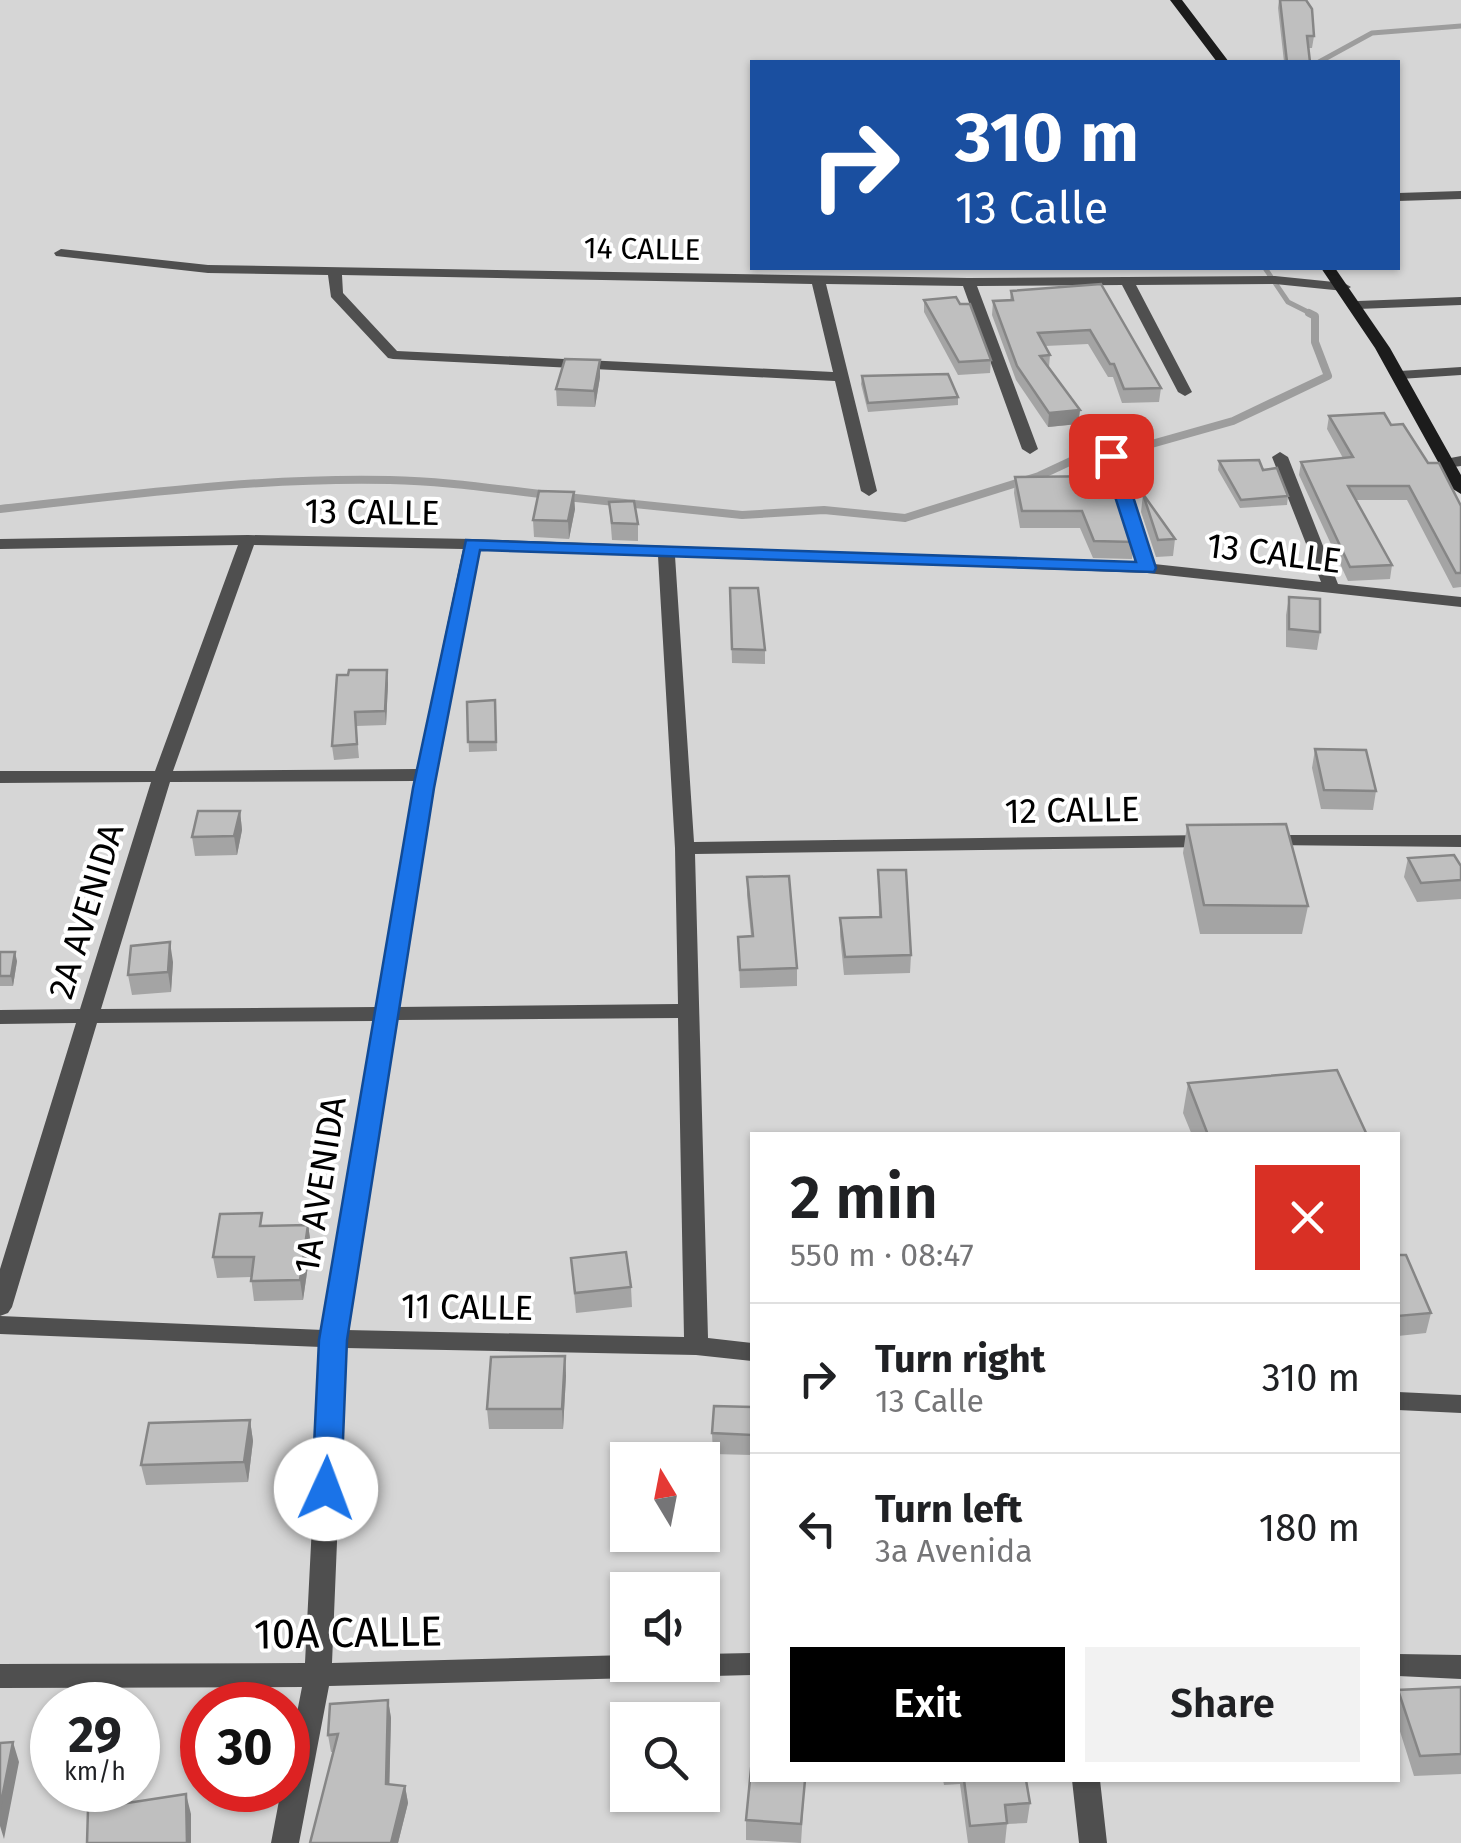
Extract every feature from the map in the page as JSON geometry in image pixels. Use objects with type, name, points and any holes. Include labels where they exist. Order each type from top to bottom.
[{"type":"street","points":[[1176,0],[1222,60]]},
{"type":"street","points":[[1400,198],[1461,196]]},
{"type":"street","name":"14 CALLE","points":[[61,253],[208,269],[968,282],[1274,280],[1344,288]]},
{"type":"street","points":[[1330,270],[1358,305],[1454,462],[1461,489]]},
{"type":"street","points":[[334,271],[336,294],[393,355],[842,377]]},
{"type":"street","points":[[818,279],[869,491]]},
{"type":"street","points":[[968,282],[1030,448]]},
{"type":"street","points":[[1127,282],[1185,392]]},
{"type":"street","points":[[1358,305],[1461,301]]},
{"type":"street","points":[[1400,375],[1461,370]]},
{"type":"street","points":[[1111,456],[1147,568]]},
{"type":"street","points":[[1280,457],[1332,589]]},
{"type":"street","name":"13 CALLE","points":[[0,544],[248,540],[472,544],[1147,568],[1461,602]]},
{"type":"street","name":"2A AVENIDA","points":[[0,1306],[162,776],[248,540]]},
{"type":"street","name":"1A AVENIDA","points":[[285,1843],[318,1675],[333,1340],[426,775],[472,544]]},
{"type":"street","points":[[666,551],[685,848],[696,1346]]},
{"type":"street","points":[[0,778],[426,775]]},
{"type":"street","name":"12 CALLE","points":[[685,848],[1461,841]]},
{"type":"street","points":[[0,1017],[688,1011]]},
{"type":"street","name":"11 CALLE","points":[[0,1325],[333,1340],[696,1346],[750,1352]]},
{"type":"street","points":[[1400,1400],[1461,1404]]},
{"type":"street","name":"10A CALLE","points":[[720,1665],[750,1664]]},
{"type":"street","points":[[1400,1665],[1461,1667]]},
{"type":"street","name":"10A CALLE","points":[[0,1676],[318,1675],[610,1667]]},
{"type":"street","points":[[1086,1782],[1093,1843]]},
{"type":"shaded area","points":[[0,0],[1461,0],[1461,1843],[0,1843]]},
{"type":"building","points":[[1280,0],[1306,0],[1312,9],[1314,36],[1307,36],[1310,60],[1287,60]]},
{"type":"building","points":[[1101,284],[1161,388],[1124,389],[1114,364],[1110,364],[1090,330],[1038,333],[1050,355],[1040,356],[1080,410],[1049,413],[1017,366],[993,301],[1013,300],[1011,291]]},
{"type":"building","points":[[956,297],[960,304],[970,304],[991,360],[959,362],[924,300]]},
{"type":"building","points":[[565,359],[600,360],[594,391],[556,389]]},
{"type":"building","points":[[948,374],[958,397],[868,403],[862,376]]},
{"type":"building","points":[[1384,413],[1391,425],[1403,424],[1428,463],[1439,463],[1461,506],[1461,573],[1456,573],[1409,486],[1348,486],[1392,565],[1350,567],[1301,462],[1353,457],[1329,416]]},
{"type":"building","points":[[1259,460],[1263,470],[1277,468],[1288,496],[1241,500],[1219,461]]},
{"type":"building","points":[[1112,476],[1134,542],[1094,541],[1082,511],[1022,511],[1015,477]]},
{"type":"building","points":[[539,491],[574,492],[568,521],[533,520]]},
{"type":"building","points":[[1143,494],[1175,539],[1158,540]]},
{"type":"building","points":[[634,501],[638,524],[612,523],[609,502]]},
{"type":"building","points":[[730,588],[758,588],[765,650],[732,649]]},
{"type":"building","points":[[1289,597],[1320,599],[1320,632],[1289,629]]},
{"type":"building","points":[[349,670],[387,670],[385,711],[355,712],[357,744],[332,746],[337,675],[348,675]]},
{"type":"building","points":[[495,700],[496,742],[468,742],[467,702]]},
{"type":"building","points":[[1315,749],[1366,750],[1376,791],[1324,790]]},
{"type":"building","points":[[198,811],[240,811],[234,836],[192,837]]},
{"type":"building","points":[[1286,824],[1308,906],[1204,905],[1187,825]]},
{"type":"building","points":[[1454,855],[1461,866],[1461,880],[1421,883],[1408,858]]},
{"type":"building","points":[[878,870],[906,870],[911,955],[845,957],[840,918],[881,917]]},
{"type":"building","points":[[789,876],[797,968],[740,970],[738,937],[753,936],[747,877]]},
{"type":"building","points":[[170,942],[168,972],[128,975],[131,946]]},
{"type":"building","points":[[0,952],[15,952],[11,976],[0,976]]},
{"type":"building","points":[[1337,1070],[1366,1132],[1207,1132],[1188,1083]]},
{"type":"building","points":[[262,1213],[260,1226],[308,1225],[300,1280],[251,1281],[254,1257],[213,1257],[220,1214]]},
{"type":"building","points":[[626,1252],[631,1287],[575,1293],[571,1258]]},
{"type":"building","points":[[1400,1255],[1406,1255],[1431,1313],[1400,1316]]},
{"type":"building","points":[[565,1356],[562,1409],[487,1409],[491,1357]]},
{"type":"building","points":[[714,1406],[750,1407],[750,1435],[712,1433]]},
{"type":"building","points":[[250,1420],[244,1462],[141,1465],[149,1423]]},
{"type":"building","points":[[1461,1687],[1461,1754],[1420,1756],[1400,1690]]},
{"type":"building","points":[[388,1700],[386,1784],[405,1786],[391,1843],[310,1843],[338,1734],[328,1735],[330,1704]]},
{"type":"building","points":[[13,1742],[0,1808],[0,1743]]},
{"type":"building","points":[[750,1779],[805,1782],[801,1824],[746,1820]]},
{"type":"building","points":[[964,1782],[1026,1782],[1030,1803],[1005,1805],[1007,1823],[970,1826]]},
{"type":"building","points":[[180,1795],[180,1812],[186,1812],[187,1843],[87,1843],[88,1812],[160,1812],[160,1798]]},
{"type":"waterway","points":[[1323,60],[1372,33],[1461,26]]},
{"type":"waterway","points":[[1266,270],[1288,302],[1314,315]]},
{"type":"waterway","points":[[566,497],[742,515],[824,510],[905,518],[1039,476],[1097,449],[1148,445],[1233,421],[1328,376],[1315,342],[1315,316],[1309,313]]},
{"type":"waterway","points":[[0,509],[292,481],[430,482],[550,495]]},
{"type":"route","points":[[326,1489],[333,1340],[423,788],[472,544],[1147,568],[1111,456]]}]
